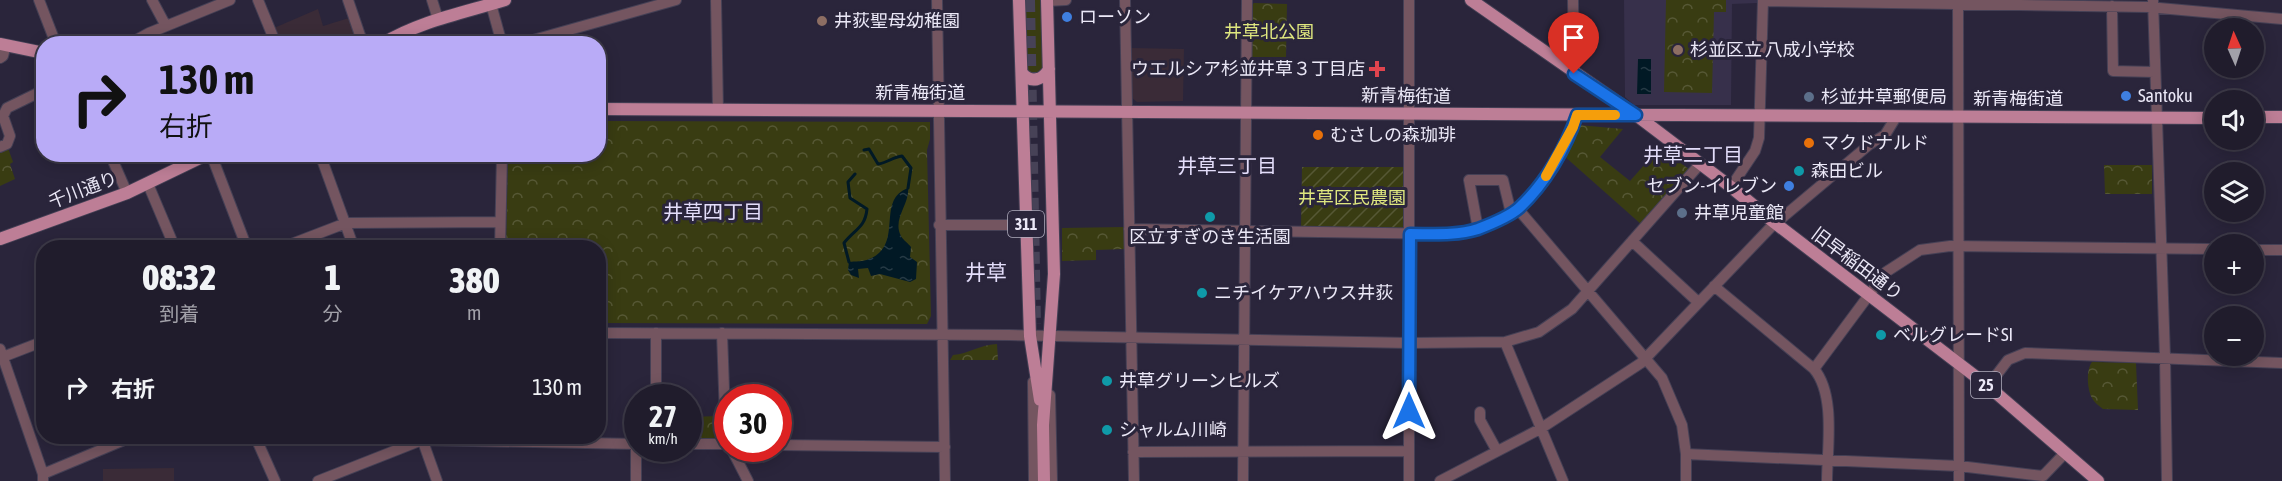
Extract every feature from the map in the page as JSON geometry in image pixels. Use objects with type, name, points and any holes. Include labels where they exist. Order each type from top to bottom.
[{"type":"main road","points":[[396,36],[438,19],[505,0]]},
{"type":"main road","name":"311","points":[[1019,0],[1030,336],[1043,425]]},
{"type":"main road","name":"311","points":[[1044,481],[1043,425],[1051,336],[1054,233],[1047,0]]},
{"type":"main road","name":"旧早稲田通り","points":[[1471,0],[1574,74],[1636,115],[1731,187],[1775,224],[1988,386],[2098,481]]},
{"type":"main road","points":[[3,44],[36,51]]},
{"type":"main road","points":[[1022,73],[1036,80],[1046,75],[1049,69]]},
{"type":"main road","name":"新青梅街道","points":[[606,109],[1761,117],[2204,117]]},
{"type":"main road","points":[[2264,117],[2282,117]]},
{"type":"main road","name":"千川通り","points":[[0,239],[127,193],[193,162]]},
{"type":"main road","points":[[1029,302],[1040,308],[1052,301]]},
{"type":"street","points":[[39,0],[53,36]]},
{"type":"street","points":[[152,0],[166,26]]},
{"type":"street","points":[[145,36],[230,0]]},
{"type":"street","points":[[258,0],[273,36]]},
{"type":"street","points":[[348,0],[360,36]]},
{"type":"street","points":[[432,0],[438,19]]},
{"type":"street","points":[[548,36],[676,0]]},
{"type":"street","points":[[716,0],[718,110]]},
{"type":"street","points":[[937,0],[945,481]]},
{"type":"street","points":[[1047,0],[1066,0]]},
{"type":"street","points":[[1125,0],[1134,481]]},
{"type":"street","points":[[1243,481],[1247,0]]},
{"type":"street","points":[[1409,0],[1409,481]]},
{"type":"street","points":[[1573,0],[1574,74]]},
{"type":"street","points":[[1731,187],[1755,151],[1759,138],[1763,1],[2112,6],[2153,4],[2282,19]]},
{"type":"street","points":[[1958,2],[1959,481]]},
{"type":"street","points":[[491,4],[500,36]]},
{"type":"street","points":[[2153,4],[2167,481]]},
{"type":"street","points":[[2112,6],[2113,71],[2155,72]]},
{"type":"street","points":[[0,58],[3,56],[3,44]]},
{"type":"street","points":[[0,147],[7,144],[10,136],[3,116],[7,108],[36,94]]},
{"type":"street","points":[[1129,229],[1410,234],[1449,234],[1478,229],[1514,211],[1544,179],[1573,127],[1577,115]]},
{"type":"street","points":[[1440,481],[1540,429],[1646,358],[1775,224],[1870,144],[1885,135],[1896,117]]},
{"type":"street","points":[[113,162],[127,193]]},
{"type":"street","points":[[213,162],[245,240]]},
{"type":"street","points":[[324,162],[351,240]]},
{"type":"street","points":[[500,240],[502,162]]},
{"type":"street","points":[[606,333],[1051,336],[1409,343],[1505,342],[1531,335],[1555,322],[1572,309],[1700,164]]},
{"type":"street","points":[[1478,229],[1469,180],[1503,180],[1514,211],[1589,291],[1662,378],[1678,411],[1686,454],[1686,481]]},
{"type":"street","points":[[148,184],[172,240]]},
{"type":"street","points":[[302,240],[346,223],[500,222]]},
{"type":"street","points":[[939,225],[1026,225]]},
{"type":"street","points":[[1632,242],[1698,302]]},
{"type":"street","points":[[1814,369],[1886,272],[1909,256],[1930,248],[2204,249]]},
{"type":"street","points":[[2264,250],[2282,250]]},
{"type":"street","points":[[1714,286],[1814,369],[1823,383],[1827,395],[1827,481]]},
{"type":"street","points":[[656,333],[656,384]]},
{"type":"street","points":[[722,333],[724,384]]},
{"type":"street","points":[[1505,342],[1563,481]]},
{"type":"street","points":[[36,344],[1,355],[43,478],[117,444]]},
{"type":"street","points":[[1033,352],[1034,481]]},
{"type":"street","points":[[1049,352],[1052,481]]},
{"type":"street","points":[[1988,386],[2008,360],[2025,353],[2282,363]]},
{"type":"street","points":[[1480,412],[1480,420],[1497,451]]},
{"type":"street","points":[[606,443],[624,444]]},
{"type":"street","points":[[259,444],[275,481]]},
{"type":"street","points":[[318,481],[407,444]]},
{"type":"street","points":[[424,444],[437,481]]},
{"type":"street","points":[[792,446],[945,447]]},
{"type":"street","points":[[1133,452],[1409,451]]},
{"type":"street","points":[[1686,454],[1959,466],[2043,476],[2065,453]]},
{"type":"street","points":[[636,481],[637,462]]},
{"type":"street","points":[[738,462],[748,481]]},
{"type":"shaded area","name":"杉並区立 八成小学校","points":[[1624,0],[1758,0],[1757,3],[1732,4],[1731,105],[1634,105],[1625,97]]},
{"type":"shaded area","points":[[318,9],[323,26],[349,18],[355,36],[277,36],[274,28]]},
{"type":"shaded area","points":[[1131,48],[1184,49],[1183,101],[1137,102],[1132,98]]},
{"type":"shaded area","points":[[174,468],[174,481],[103,481],[103,469]]},
{"type":"green space","points":[[1023,0],[1043,0],[1042,68],[1034,75],[1026,71]]},
{"type":"green space","points":[[1666,0],[1726,0],[1726,12],[1714,12],[1712,93],[1664,92]]},
{"type":"green space","name":"井草北公園","points":[[1254,3],[1287,4],[1286,57],[1250,57],[1251,6]]},
{"type":"green space","points":[[606,121],[930,122],[930,139],[927,150],[931,316],[927,324],[606,323],[606,240],[506,240],[508,162],[606,162]]},
{"type":"green space","points":[[1578,125],[1623,129],[1600,157],[1630,181],[1660,147],[1690,170],[1642,225],[1563,155]]},
{"type":"green space","points":[[8,148],[15,179],[0,186],[0,151]]},
{"type":"green space","points":[[2104,165],[2152,165],[2152,194],[2105,194]]},
{"type":"green space","name":"井草区民農園","points":[[1302,167],[1404,167],[1404,226],[1401,229],[1301,228]]},
{"type":"green space","points":[[1125,227],[1125,249],[1096,250],[1096,260],[1062,261],[1062,228]]},
{"type":"green space","points":[[997,344],[998,360],[950,360],[953,355]]},
{"type":"green space","points":[[2092,362],[2136,363],[2138,410],[2103,409],[2095,402],[2088,385]]},
{"type":"green space","points":[[714,416],[714,441],[702,441],[702,417]]},
{"type":"water","points":[[1638,59],[1651,59],[1651,94],[1637,94]]},
{"type":"water","points":[[908,188],[899,230],[911,247],[910,257],[917,262],[916,279],[910,282],[880,274],[871,276],[868,268],[858,269],[859,278],[851,275],[848,270],[849,262],[869,259],[880,252],[886,244],[893,202],[898,194]]},
{"type":"waterway","points":[[864,150],[869,149],[878,164],[902,156],[911,168],[908,188]]},
{"type":"waterway","points":[[849,262],[844,243],[862,224],[867,209],[850,198],[848,182],[855,174]]},
{"type":"tunnel","points":[[1029,0],[1035,324]]},
{"type":"slow traffic","points":[[1546,176],[1573,127],[1577,115],[1615,115]]},
{"type":"place","name":"ローソン","points":[[1067,17]]},
{"type":"place","name":"井荻聖母幼稚園","points":[[822,21]]},
{"type":"place","name":"杉並区立 八成小学校","points":[[1678,50]]},
{"type":"place","name":"ウエルシア杉並井草３丁目店","points":[[1377,69]]},
{"type":"place","name":"Santoku","points":[[2126,96]]},
{"type":"place","name":"杉並井草郵便局","points":[[1809,97]]},
{"type":"place","name":"むさしの森珈琲","points":[[1318,135]]},
{"type":"place","name":"マクドナルド","points":[[1809,143]]},
{"type":"place","name":"森田ビル","points":[[1799,171]]},
{"type":"place","name":"セブン-イレブン","points":[[1789,186]]},
{"type":"place","name":"井草児童館","points":[[1682,213]]},
{"type":"place","name":"区立すぎのき生活園","points":[[1210,217]]},
{"type":"place","name":"ニチイケアハウス井荻","points":[[1202,293]]},
{"type":"place","name":"ベルグレードSI","points":[[1881,335]]},
{"type":"place","name":"井草グリーンヒルズ","points":[[1107,381]]},
{"type":"place","name":"シャルム川崎","points":[[1107,430]]},
{"type":"district","name":"井草二丁目","points":[[1693,155]]},
{"type":"district","name":"井草三丁目","points":[[1227,166]]},
{"type":"district","name":"井草四丁目","points":[[713,212]]},
{"type":"district","name":"井草","points":[[986,273]]},
{"type":"route","points":[[1409,411],[1410,234],[1461,232],[1478,229],[1502,218],[1518,209],[1544,179],[1573,127],[1577,115],[1636,115],[1574,74]]}]
